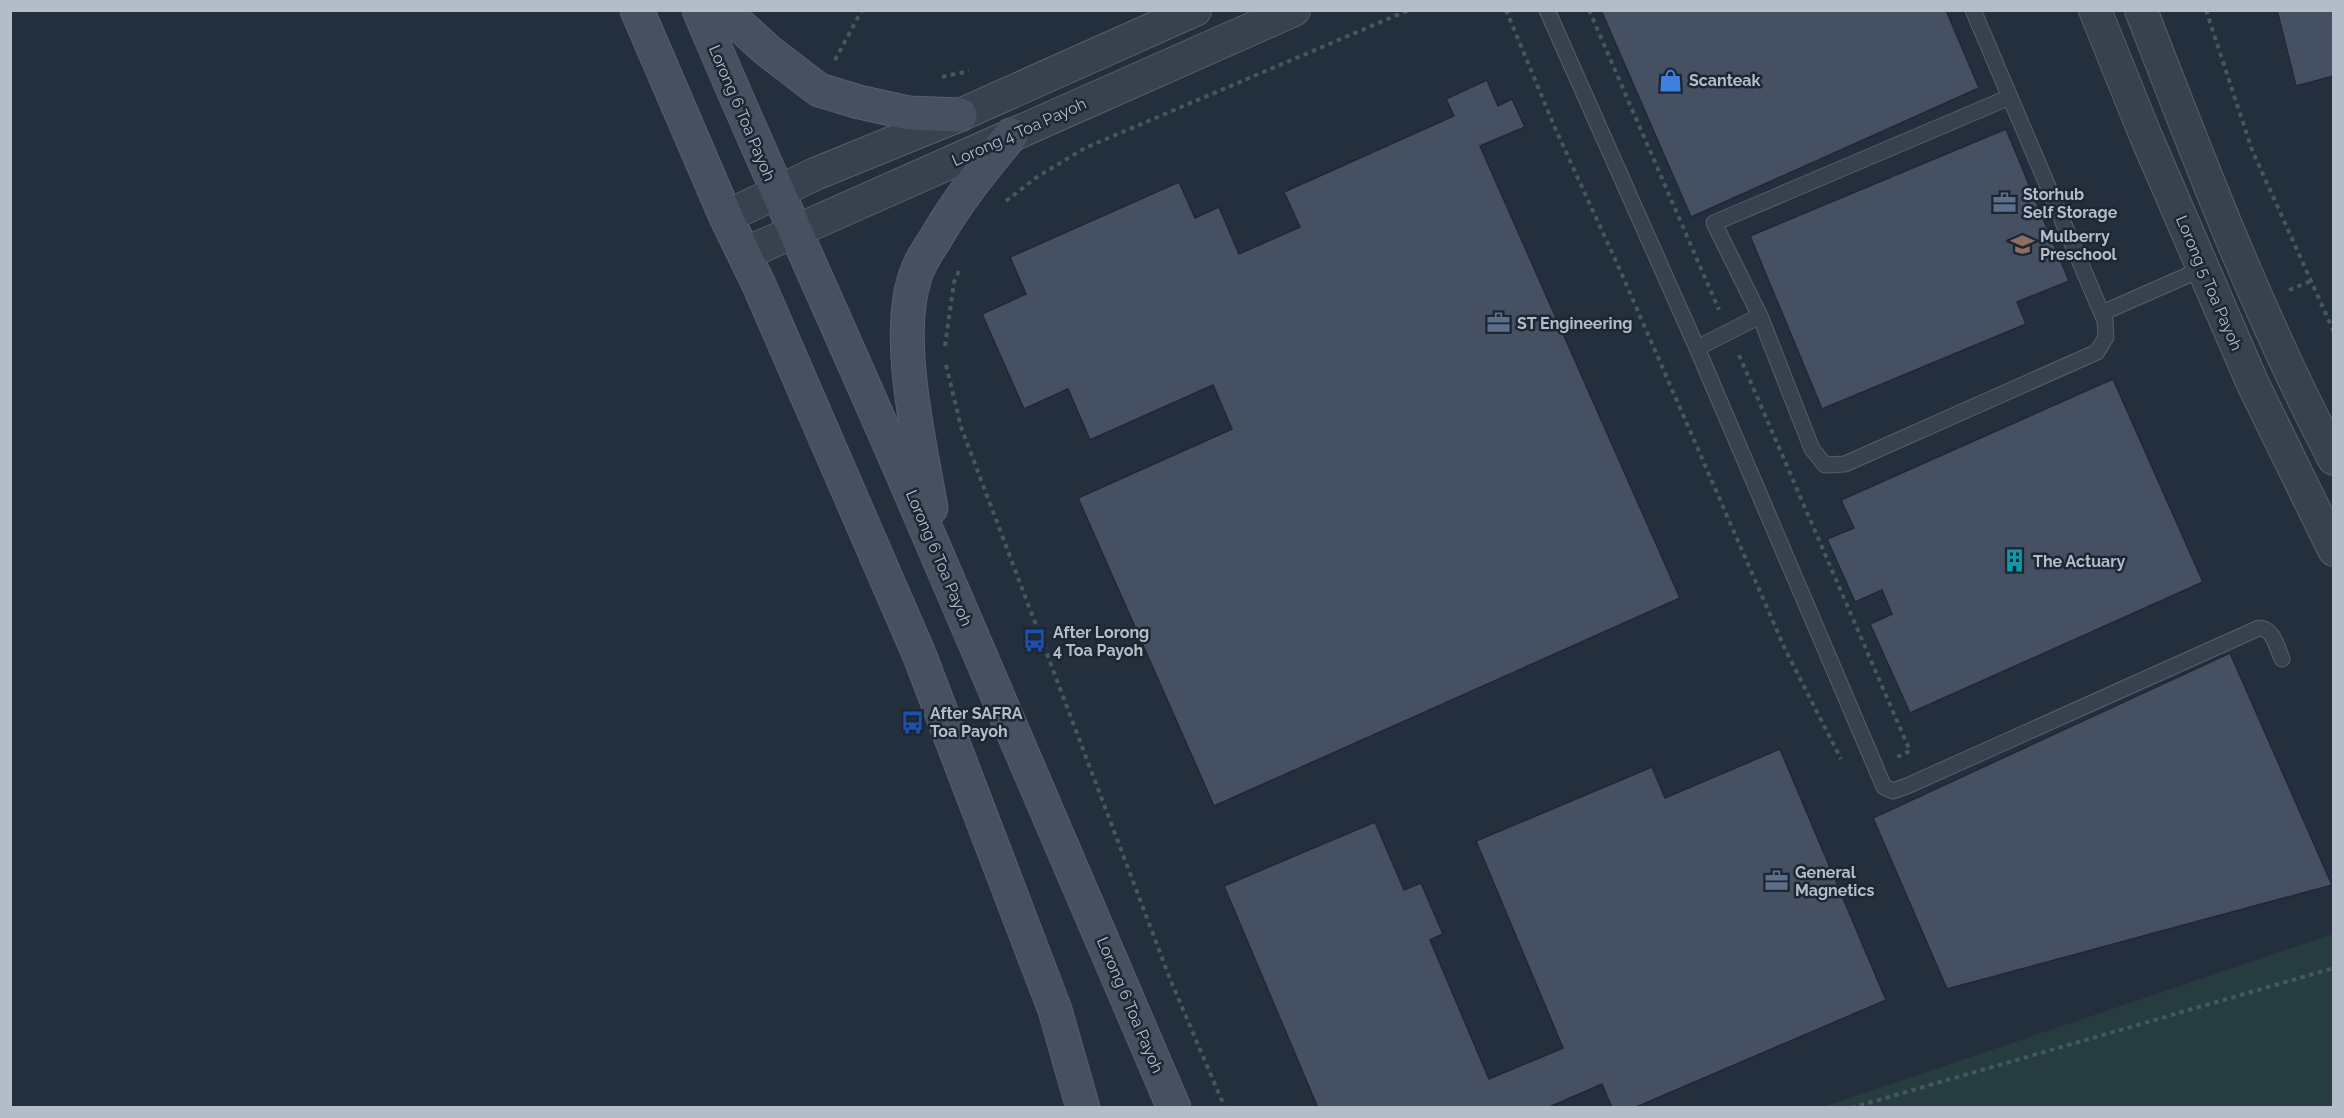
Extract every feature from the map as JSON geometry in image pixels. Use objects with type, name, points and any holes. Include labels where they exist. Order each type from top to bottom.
[{"type":"main road","points":[[638,10],[726,217],[919,654],[1055,1010],[1083,1107]]},
{"type":"main road","name":"Lorong 6 Toa Payoh","points":[[699,10],[776,192],[796,232],[939,559],[1174,1107]]},
{"type":"main road","points":[[723,10],[767,50],[819,90],[909,113],[960,115]]},
{"type":"main road","points":[[939,559],[909,371],[907,314],[917,270],[935,239],[964,191],[1011,135]]},
{"type":"street","points":[[726,217],[776,192],[960,115],[1195,10]]},
{"type":"street","name":"Lorong 4 Toa Payoh","points":[[744,254],[1294,10]]},
{"type":"street","name":"Lorong 5 Toa Payoh","points":[[2095,10],[2202,269],[2253,384],[2334,550]]},
{"type":"street","points":[[2141,10],[2245,271],[2303,401],[2334,459]]},
{"type":"lane","points":[[1547,10],[1696,348],[1884,787],[1890,790],[1907,786],[2259,628],[2270,632],[2282,659]]},
{"type":"lane","points":[[1973,10],[2102,313],[2106,337],[2097,352],[1845,464],[1825,465],[1812,449],[1760,316],[1714,223],[2010,97]]},
{"type":"lane","points":[[2102,313],[2202,269]]},
{"type":"lane","points":[[1696,348],[1760,316]]},
{"type":"path","points":[[819,90],[862,10]]},
{"type":"path","points":[[997,207],[1037,177],[1085,148],[1409,10]]},
{"type":"path","points":[[1506,10],[1555,128],[1620,270],[1785,649],[1851,779],[1910,751],[1589,10]]},
{"type":"path","points":[[2206,10],[2252,150],[2334,332]]},
{"type":"path","points":[[934,79],[979,69]]},
{"type":"path","points":[[962,262],[954,282],[944,355],[961,427],[1170,979],[1225,1107]]},
{"type":"path","points":[[1851,1107],[2334,968]]},
{"type":"green space","points":[[2333,934],[2333,1107],[1823,1107]]},
{"type":"building","points":[[1601,10],[1946,10],[1979,88],[1691,217]]},
{"type":"building","points":[[2277,10],[2334,10],[2334,76],[2296,86]]},
{"type":"building","points":[[1487,80],[1498,106],[1512,99],[1525,127],[1480,146],[1680,598],[1214,806],[1078,498],[1232,429],[1213,385],[1090,440],[1068,389],[1024,409],[982,314],[1026,294],[1010,257],[1179,182],[1195,218],[1219,207],[1239,254],[1300,227],[1284,192],[1454,116],[1446,99]]},
{"type":"building","points":[[2006,129],[2069,281],[2017,302],[2026,324],[1822,409],[1750,236]]},
{"type":"building","name":"The Actuary","points":[[2113,379],[2203,582],[1910,713],[1870,624],[1892,614],[1882,590],[1855,602],[1827,539],[1854,528],[1841,500]]},
{"type":"building","points":[[2230,653],[2332,885],[1947,989],[1873,818]]},
{"type":"building","points":[[1780,749],[1886,1000],[1634,1108],[1612,1108],[1602,1084],[1547,1108],[1318,1108],[1224,886],[1375,822],[1404,890],[1421,883],[1443,934],[1430,940],[1489,1079],[1563,1048],[1476,841],[1652,767],[1665,798]]},
{"type":"place","name":"Scanteak","points":[[1671,80]]},
{"type":"place","name":"Storhub Self Storage","points":[[2005,203]]},
{"type":"place","name":"Mulberry Preschool","points":[[2022,245]]},
{"type":"place","name":"ST Engineering","points":[[1499,323]]},
{"type":"place","name":"The Actuary","points":[[2015,561]]},
{"type":"place","name":"After Lorong 4 Toa Payoh","points":[[1035,641]]},
{"type":"place","name":"After SAFRA Toa Payoh","points":[[912,722]]},
{"type":"place","name":"General Magnetics","points":[[1777,881]]}]
